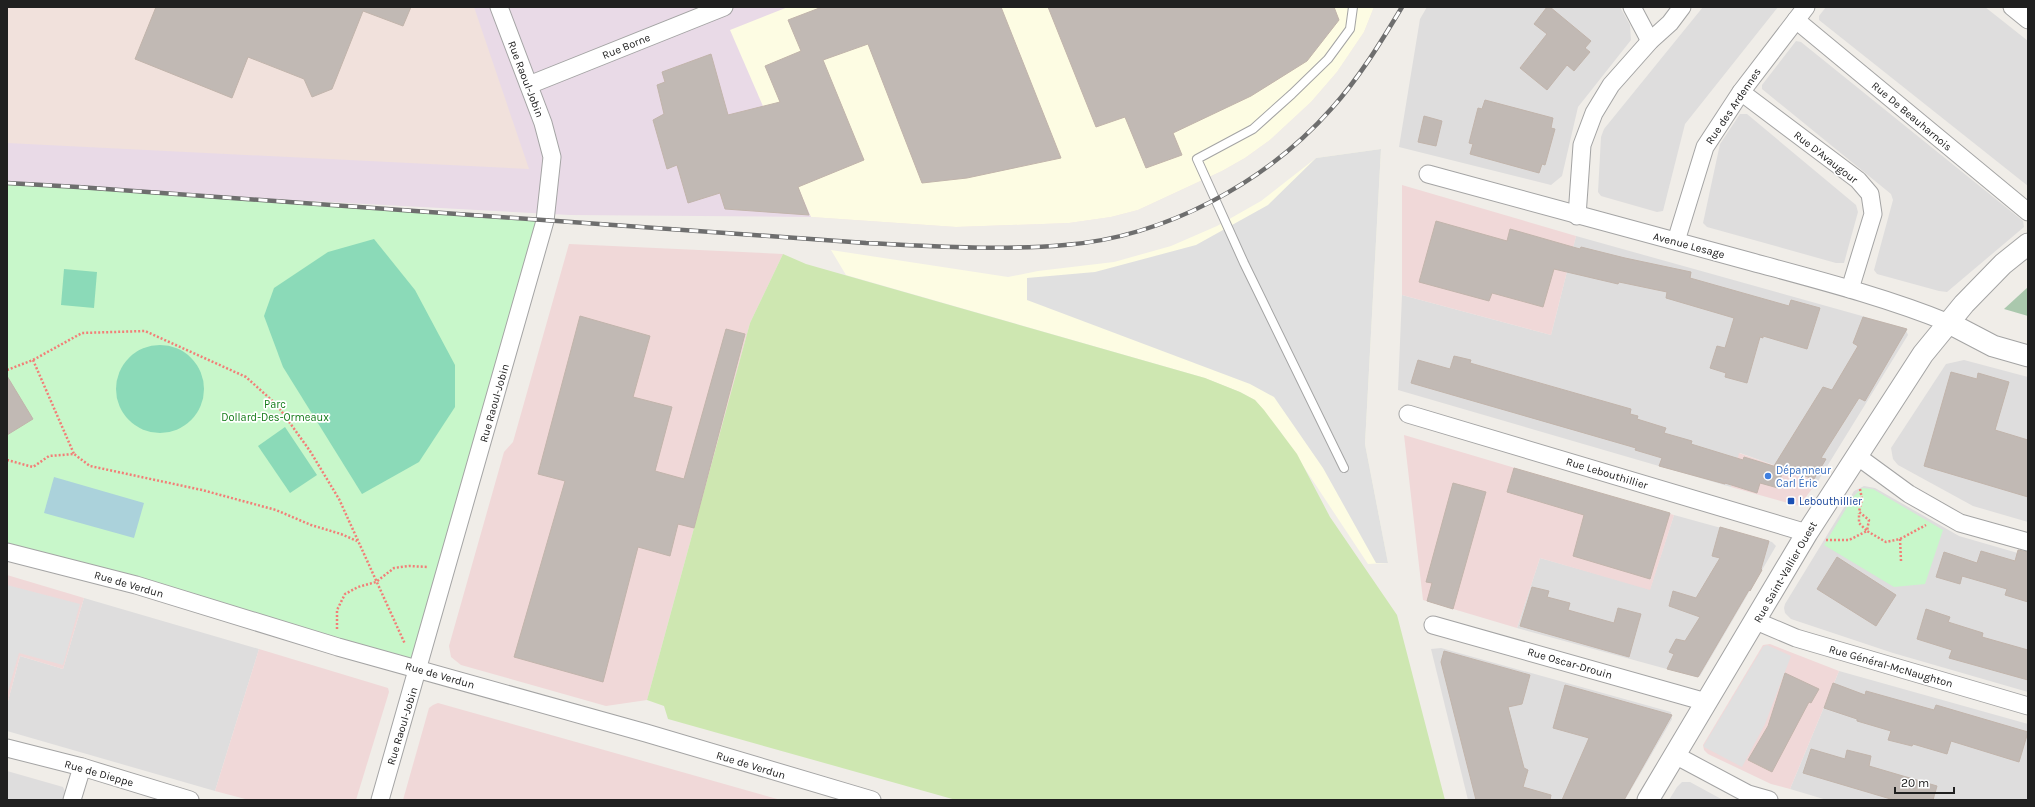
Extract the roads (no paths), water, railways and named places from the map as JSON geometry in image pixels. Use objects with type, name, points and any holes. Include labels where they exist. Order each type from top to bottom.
[{"type":"street","name":"Rue Raoul-Jobin","points":[[380,800],[419,669],[545,221],[552,157],[543,123],[499,7]]},
{"type":"street","name":"Rue Borne","points":[[529,85],[724,7]]},
{"type":"street","points":[[1632,7],[1650,41]]},
{"type":"street","points":[[1577,216],[1582,144],[1594,113],[1611,85],[1650,41],[1670,23],[1682,7]]},
{"type":"street","points":[[2012,7],[2028,20]]},
{"type":"street","name":"Rue des Ardennes","points":[[1676,241],[1705,147],[1740,92],[1801,13]]},
{"type":"street","name":"Rue De Beauharnois","points":[[1801,13],[2028,212]]},
{"type":"street","name":"Rue D'Avaugour","points":[[1740,92],[1858,180],[1870,194],[1873,214],[1850,289]]},
{"type":"street","name":"Avenue Lesage","points":[[1428,174],[1577,216],[1676,241],[1850,289],[1910,307],[1949,323]]},
{"type":"street","name":"Rue Saint-Vallier Ouest","points":[[1648,800],[1756,621],[1807,533],[1923,354],[1964,304],[2003,264],[2028,244]]},
{"type":"street","points":[[1949,323],[1993,346],[2028,356]]},
{"type":"street","name":"Rue Lebouthillier","points":[[1408,414],[1807,533]]},
{"type":"street","points":[[1857,456],[1909,494],[1960,523],[2028,542]]},
{"type":"street","name":"Rue de Verdun","points":[[7,552],[136,585],[338,647],[419,669],[847,797],[872,800]]},
{"type":"street","name":"Rue Général-McNaughton","points":[[1756,621],[1796,638],[2028,706]]},
{"type":"street","name":"Rue Oscar-Drouin","points":[[1433,625],[1706,702]]},
{"type":"street","name":"Rue de Dieppe","points":[[7,748],[82,767],[190,800]]},
{"type":"street","points":[[1675,756],[1748,794],[1769,800]]},
{"type":"street","points":[[72,800],[82,767]]},
{"type":"lane","points":[[1344,468],[1244,263],[1197,159],[1253,129],[1328,59],[1350,29],[1353,7]]},
{"type":"water","points":[[54,477],[144,503],[134,538],[44,513]]},
{"type":"railway","points":[[7,183],[866,243],[990,248],[1065,245],[1102,240],[1140,231],[1176,218],[1211,202],[1245,182],[1276,160],[1306,135],[1332,108],[1369,59],[1402,7]]},
{"type":"place","name":"Dépanneur Carl Éric","points":[[1768,476]]},
{"type":"place","name":"Lebouthillier","points":[[1791,501]]},
{"type":"park label","name":"Parc Dollard-Des-Ormeaux","points":[[275,410]]}]
